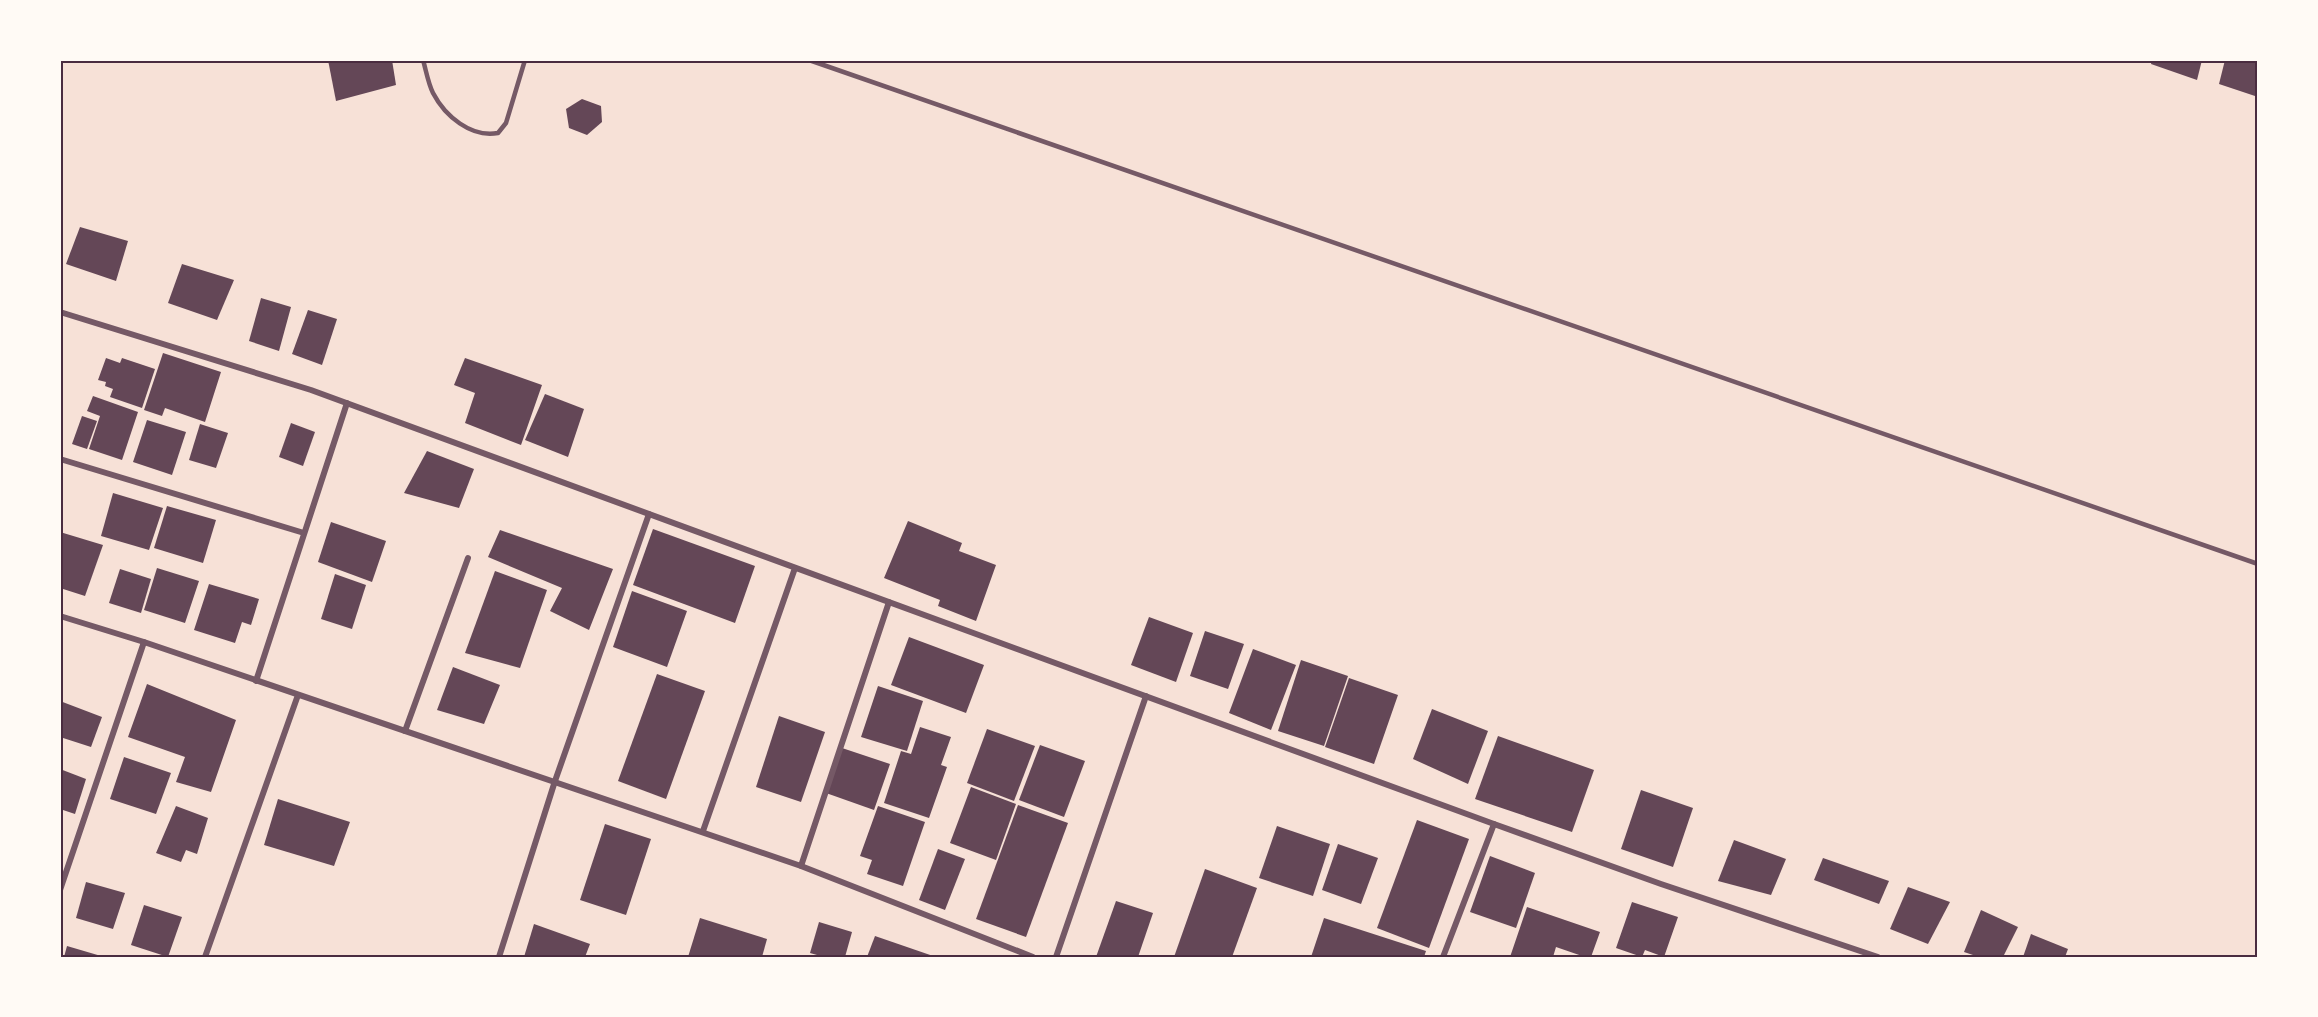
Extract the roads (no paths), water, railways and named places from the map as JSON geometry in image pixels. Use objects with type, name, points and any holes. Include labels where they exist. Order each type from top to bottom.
[{"type":"street","points":[[60,312],[311,390],[1494,824],[1661,884],[1878,957]]},
{"type":"street","points":[[256,681],[347,403]]},
{"type":"street","points":[[60,459],[304,533]]},
{"type":"street","points":[[499,957],[555,781],[649,514]]},
{"type":"street","points":[[405,731],[468,558]]},
{"type":"street","points":[[703,831],[795,568]]},
{"type":"street","points":[[801,866],[889,602]]},
{"type":"street","points":[[60,616],[144,642],[703,831],[801,866],[1033,957]]},
{"type":"street","points":[[60,890],[144,642]]},
{"type":"street","points":[[205,957],[298,695]]},
{"type":"street","points":[[1056,957],[1146,696]]},
{"type":"street","points":[[1443,957],[1494,824]]},
{"type":"lane","points":[[423,60],[433,92],[447,113],[468,129],[487,135],[498,133],[506,123],[525,60]]},
{"type":"lane","points":[[808,60],[2258,564]]}]
